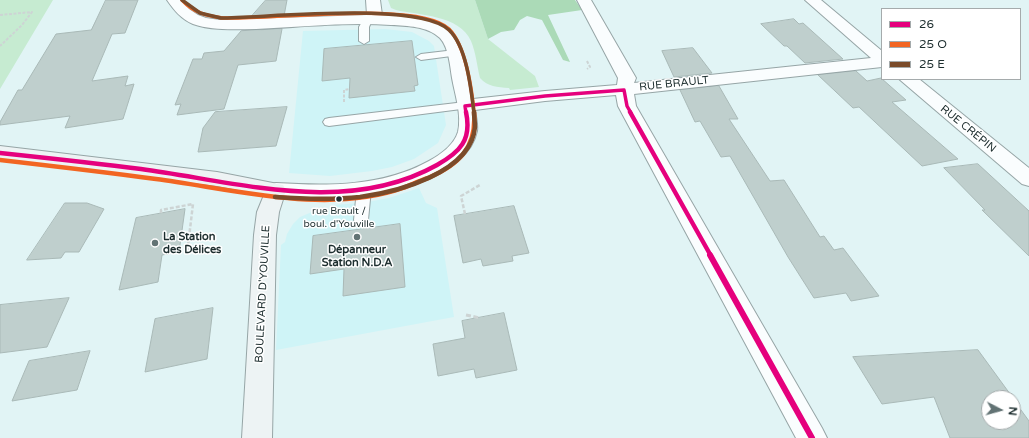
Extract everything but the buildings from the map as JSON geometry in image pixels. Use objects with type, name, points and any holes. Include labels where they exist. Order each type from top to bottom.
[{"type":"street","points":[[0,153],[209,178],[276,190],[306,192],[364,189],[415,177],[435,168],[448,158],[459,148],[467,134],[468,129],[465,106],[455,53],[452,44],[443,33],[432,27],[410,22],[371,20],[274,24],[208,23],[198,20],[183,12],[174,0]]},
{"type":"street","points":[[371,20],[375,16],[373,0]]},
{"type":"street","points":[[584,0],[627,78],[624,90],[627,106],[812,438]]},
{"type":"street","points":[[812,0],[881,58]]},
{"type":"street","name":"RUE BRAULT","points":[[465,106],[546,96],[624,90],[881,62]]},
{"type":"street","name":"RUE CRÉPIN","points":[[909,80],[1029,179]]},
{"type":"street","name":"BOULEVARD D'YOUVILLE","points":[[257,438],[265,235],[268,212],[276,190]]},
{"type":"lane","points":[[364,41],[364,27],[371,20]]},
{"type":"lane","points":[[421,57],[455,53]]},
{"type":"lane","points":[[329,122],[465,106]]},
{"type":"lane","points":[[361,220],[364,189]]},
{"type":"path","points":[[0,15],[32,12],[22,25],[0,46]]},
{"type":"path","points":[[586,69],[590,67],[587,61]]},
{"type":"path","points":[[344,100],[344,90],[350,89]]},
{"type":"path","points":[[465,214],[461,196],[480,185]]},
{"type":"path","points":[[161,213],[160,210],[193,204],[187,254]]},
{"type":"path","points":[[466,315],[480,318]]},
{"type":"shaded area","points":[[385,29],[412,32],[429,41],[434,46],[446,125],[438,143],[414,159],[392,167],[330,176],[289,173],[303,31]]},
{"type":"shaded area","points":[[419,188],[426,203],[437,208],[454,317],[276,350],[281,245],[285,242],[287,234],[293,224],[300,217],[312,212],[329,211],[332,205],[362,203],[389,198]]},
{"type":"green space","points":[[0,0],[53,0],[0,89]]},
{"type":"green space","points":[[388,0],[475,0],[488,39],[535,76],[539,87],[510,90],[509,88],[497,87],[486,83],[480,78],[473,46],[466,32],[448,21],[391,8]]},
{"type":"green space","points":[[475,0],[575,0],[582,10],[548,15],[570,62],[563,60],[542,20],[527,16],[520,20],[514,30],[501,32],[488,39]]},
{"type":"transit line","points":[[0,160],[99,171],[263,195],[333,199],[368,196],[402,189],[434,175],[451,165],[465,152],[472,140],[474,133],[473,107],[463,56],[453,34],[439,22],[415,15],[370,12],[223,18],[201,14],[182,0]]},
{"type":"transit line","points":[[182,0],[190,8],[200,13],[221,18],[340,13],[406,15],[431,20],[448,29],[460,48],[471,90],[475,127],[467,148],[451,165],[419,182],[380,194],[338,199],[275,197]]},
{"type":"transit line","name":"26","points":[[0,153],[122,166],[263,188],[331,192],[365,189],[398,182],[429,169],[453,154],[463,143],[468,130],[465,106],[545,96],[624,90],[627,106],[812,438]]},
{"type":"place","name":"rue Brault / boul. d'Youville","points":[[339,199]]},
{"type":"place","name":"Dépanneur Station N.D.A","points":[[357,237]]},
{"type":"place","name":"La Station des Délices","points":[[155,243]]}]
